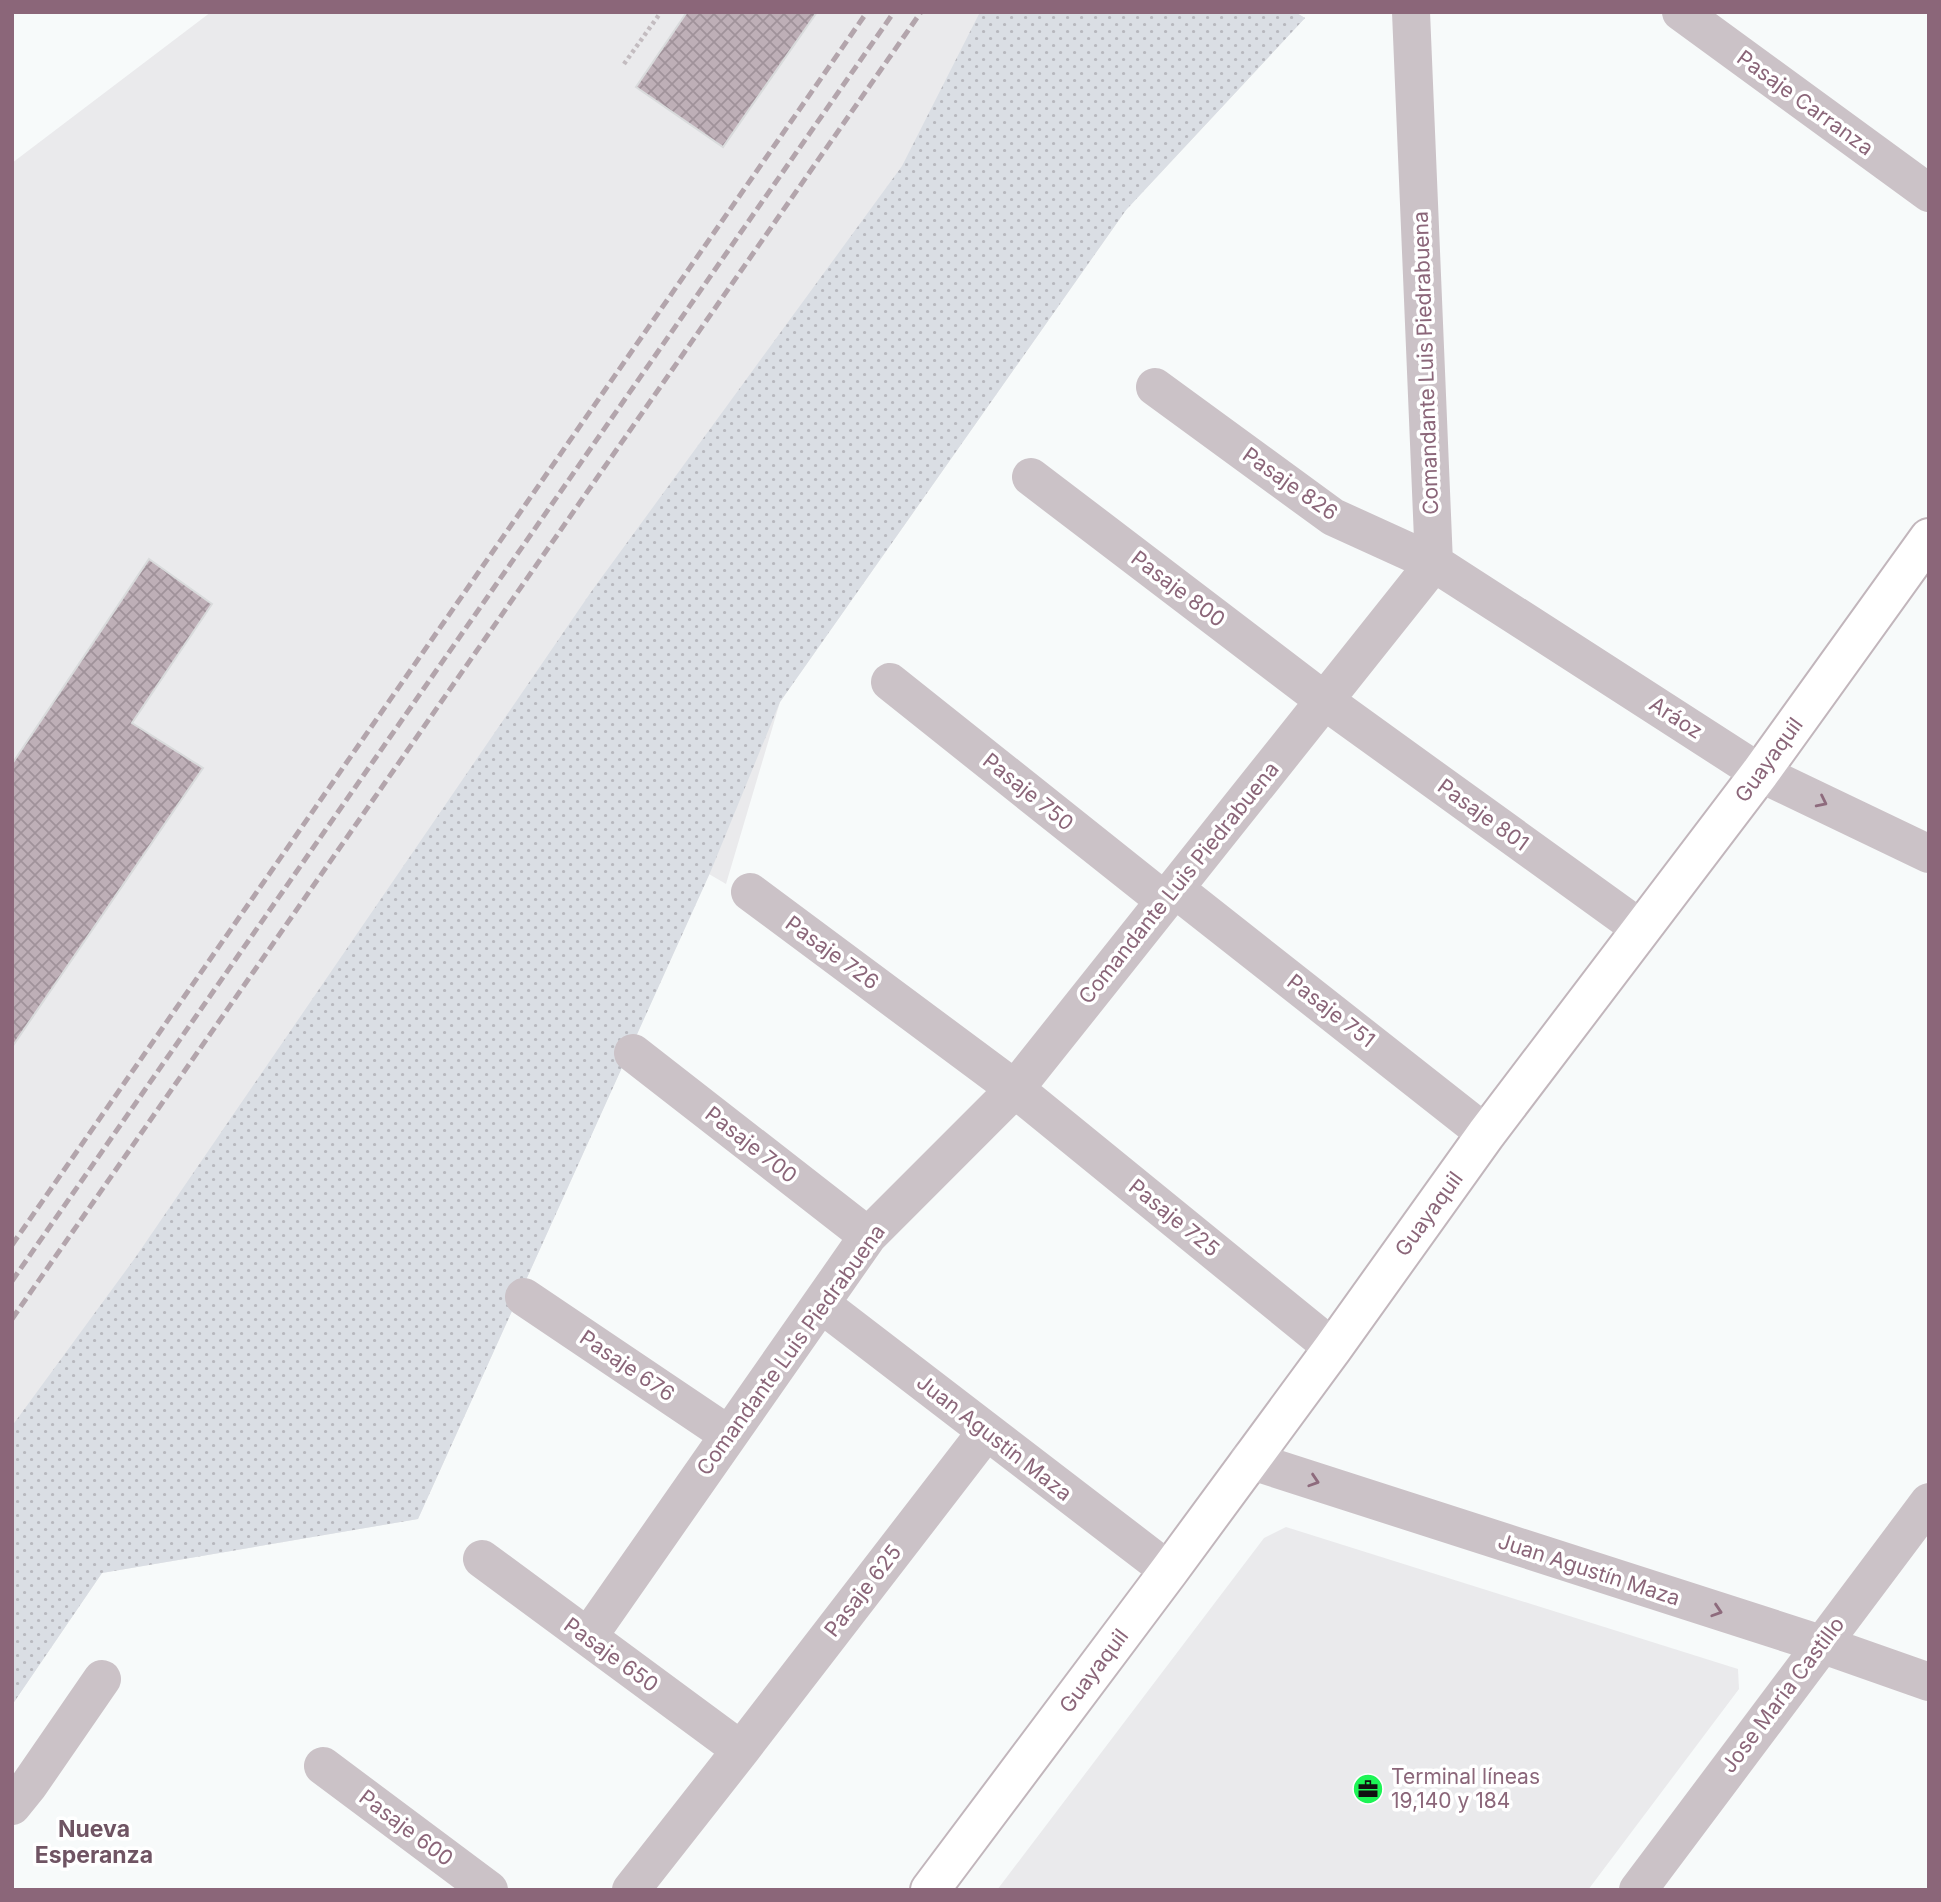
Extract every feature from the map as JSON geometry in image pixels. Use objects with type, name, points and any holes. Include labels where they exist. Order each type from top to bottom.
[{"type":"street","name":"Comandante Luis Piedrabuena","points":[[588,1637],[868,1236],[1015,1089],[1434,563],[1411,12]]},
{"type":"street","name":"Pasaje Carranza","points":[[1681,12],[1929,193]]},
{"type":"street","name":"Pasaje 826","points":[[1155,387],[1333,517],[1434,563]]},
{"type":"street","name":"Pasaje 800","points":[[1031,477],[1325,701]]},
{"type":"street","name":"Guayaquil","points":[[930,1890],[1334,1348],[1486,1134],[1760,773],[1929,538]]},
{"type":"street","name":"Aráoz","points":[[1434,563],[1760,773],[1929,854]]},
{"type":"street","name":"Pasaje 750","points":[[890,682],[1170,895]]},
{"type":"street","name":"Pasaje 801","points":[[1325,701],[1642,929]]},
{"type":"street","name":"Pasaje 726","points":[[750,892],[1015,1089]]},
{"type":"street","name":"Pasaje 751","points":[[1170,895],[1486,1134]]},
{"type":"street","name":"Pasaje 700","points":[[634,1053],[868,1236]]},
{"type":"street","name":"Pasaje 725","points":[[1015,1089],[1334,1348]]},
{"type":"street","name":"Pasaje 676","points":[[524,1297],[729,1435]]},
{"type":"street","name":"Juan Agustín Maza","points":[[821,1304],[1169,1571]]},
{"type":"street","name":"Pasaje 625","points":[[741,1750],[986,1432]]},
{"type":"street","name":"Juan Agustín Maza","points":[[1249,1461],[1821,1644],[1929,1682]]},
{"type":"street","name":"Jose Maria Castillo","points":[[1649,1886],[1821,1644],[1929,1502]]},
{"type":"street","name":"Pasaje 650","points":[[482,1559],[741,1750]]},
{"type":"street","points":[[12,1806],[102,1679]]},
{"type":"street","points":[[631,1890],[741,1750]]},
{"type":"street","name":"Pasaje 600","points":[[323,1766],[489,1890]]},
{"type":"path","points":[[624,64],[661,12]]},
{"type":"shaded area","points":[[211,12],[1295,12],[1305,18],[1126,210],[780,702],[726,884],[709,874],[418,1519],[102,1573],[12,1705],[12,163]]},
{"type":"shaded area","points":[[980,12],[1295,12],[1305,18],[1126,210],[780,702],[710,873],[418,1519],[102,1573],[12,1705],[12,1426],[135,1258],[591,592],[902,166]]},
{"type":"shaded area","name":"Terminal líneas 19,140 y 184","points":[[1286,1527],[1738,1669],[1739,1689],[1588,1890],[997,1890],[1264,1538]]},
{"type":"building","points":[[687,12],[817,12],[723,147],[636,87]]},
{"type":"building","points":[[149,559],[212,604],[132,723],[203,768],[12,1047],[12,764]]},
{"type":"railway","points":[[12,1245],[867,12]]},
{"type":"railway","points":[[12,1281],[894,12]]},
{"type":"railway","points":[[12,1319],[921,12]]},
{"type":"place","name":"Terminal líneas 19,140 y 184","points":[[1368,1789]]},
{"type":"district","name":"Nueva Esperanza","points":[[94,1842]]}]
